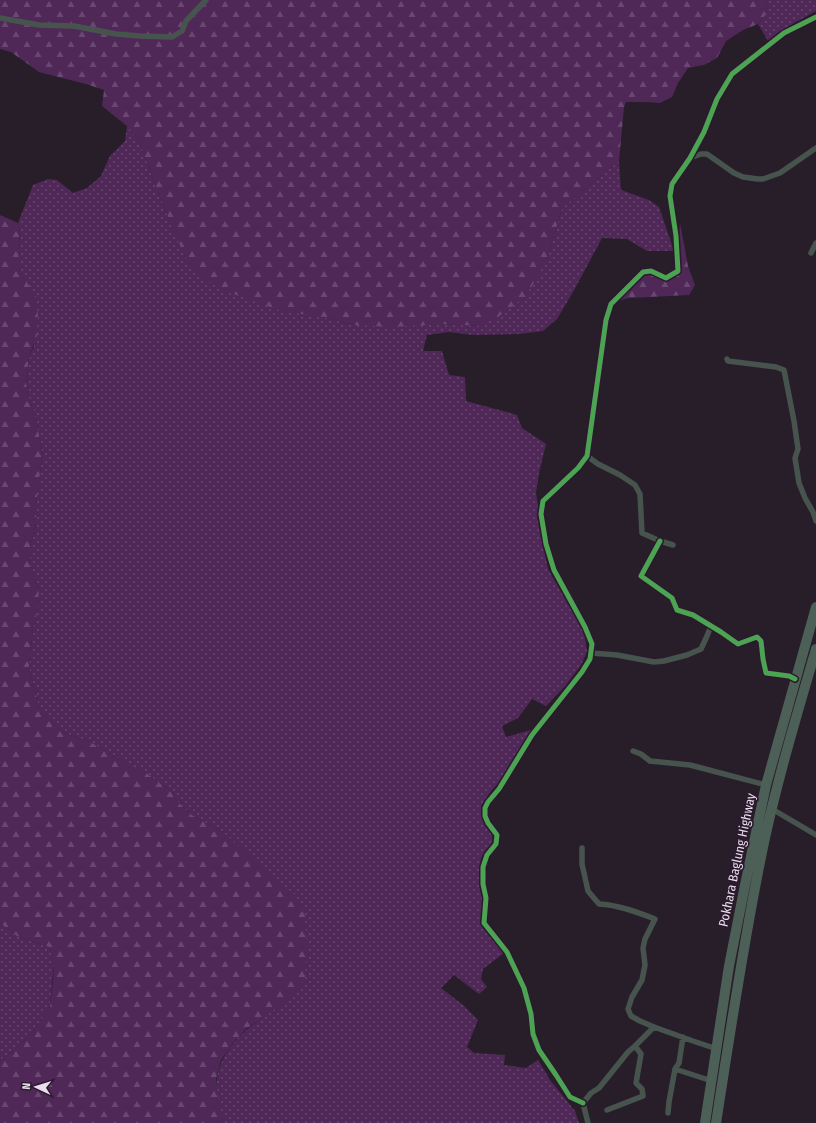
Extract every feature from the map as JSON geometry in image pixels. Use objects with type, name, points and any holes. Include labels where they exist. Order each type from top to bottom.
[{"type":"highway","name":"Pokhara Baglung Highway","points":[[705,1123],[729,966],[744,885],[766,785],[816,607]]},
{"type":"highway","name":"Pokhara Baglung Highway","points":[[716,1123],[742,954],[761,857],[790,740],[816,649]]},
{"type":"street","points":[[0,18],[39,25],[74,26],[116,34],[172,37],[182,31],[186,21],[206,0]]},
{"type":"street","points":[[583,1103],[570,1097],[539,1050],[533,1034],[531,1014],[524,988],[507,952],[484,923],[486,898],[482,876],[483,867],[487,855],[496,844],[497,835],[488,823],[485,816],[485,808],[499,789],[532,736],[582,672],[590,659],[591,653],[592,644],[586,627],[554,570],[546,544],[541,514],[543,501],[578,468],[587,456],[606,320],[611,304],[643,272],[651,271],[666,278],[678,271],[676,236],[670,196],[672,184],[690,158],[704,132],[717,99],[732,74],[784,33],[816,16]]},
{"type":"street","points":[[690,158],[701,154],[707,154],[734,173],[743,177],[763,179],[780,173],[816,148]]},
{"type":"street","points":[[811,253],[816,243]]},
{"type":"street","points":[[727,359],[728,361],[776,367],[784,370],[798,449],[795,458],[800,483],[805,498],[816,521]]},
{"type":"street","points":[[587,456],[635,485],[640,494],[642,533],[673,545]]},
{"type":"street","points":[[660,541],[640,576],[672,598],[677,610],[693,615],[738,644],[757,638],[761,641],[766,673],[789,676],[795,679]]},
{"type":"street","points":[[591,653],[617,655],[654,662],[664,661],[687,655],[701,649],[711,626]]},
{"type":"street","points":[[633,751],[641,754],[650,761],[690,765],[766,785]]},
{"type":"street","points":[[772,809],[816,835]]},
{"type":"street","points":[[582,848],[582,864],[588,891],[599,904],[638,913],[655,920],[645,938],[643,948],[645,964],[642,980],[632,996],[628,1009],[631,1016],[640,1022],[717,1049]]},
{"type":"street","points":[[583,1103],[599,1088],[628,1052],[636,1046],[654,1027]]},
{"type":"street","points":[[668,1113],[675,1069],[679,1063],[683,1037]]},
{"type":"street","points":[[607,1110],[643,1096],[642,1089],[636,1083],[641,1054],[636,1046]]},
{"type":"street","points":[[675,1069],[712,1081]]},
{"type":"street","points":[[583,1103],[588,1123]]},
{"type":"green space","points":[[0,0],[766,0],[767,13],[758,24],[743,30],[726,41],[717,58],[704,65],[688,68],[678,83],[672,97],[660,103],[626,102],[624,107],[619,161],[562,208],[547,260],[526,296],[494,320],[478,326],[445,324],[391,327],[354,325],[323,317],[281,311],[220,289],[191,270],[171,225],[138,139],[127,126],[102,106],[104,90],[39,72],[11,52],[0,49]]},
{"type":"green space","points":[[766,0],[816,0],[816,11],[794,23],[768,41],[758,24],[767,13]]},
{"type":"green space","points":[[127,126],[138,139],[171,225],[323,317],[354,325],[445,324],[478,326],[547,260],[562,208],[619,161],[621,190],[649,200],[659,207],[674,251],[647,251],[627,239],[602,238],[557,319],[543,331],[519,334],[473,335],[449,332],[427,335],[423,351],[442,351],[449,375],[465,377],[466,401],[517,415],[522,428],[546,444],[536,493],[538,505],[537,517],[548,569],[584,632],[587,652],[581,665],[566,685],[546,706],[532,699],[518,718],[502,726],[506,737],[531,730],[502,779],[491,791],[481,806],[482,818],[492,835],[493,841],[481,858],[479,885],[483,902],[482,926],[504,953],[483,969],[481,979],[487,987],[479,994],[454,975],[441,988],[463,1005],[478,1020],[467,1047],[474,1053],[505,1055],[504,1065],[526,1068],[538,1060],[550,1080],[575,1111],[579,1123],[224,1123],[218,1100],[217,1078],[221,1064],[228,1051],[237,1039],[260,1019],[297,994],[223,832],[190,814],[177,801],[172,792],[142,770],[90,742],[62,732],[42,713],[30,674],[29,665],[33,628],[38,610],[39,590],[29,564],[31,543],[36,525],[36,505],[43,456],[35,413],[28,395],[26,384],[30,355],[34,346],[25,282],[19,263],[18,253],[20,233],[18,223],[33,185],[48,179],[57,180],[73,193],[87,188],[101,176],[110,156],[125,141]]},
{"type":"green space","points":[[0,215],[18,223],[20,233],[18,253],[21,273],[36,297],[38,316],[37,335],[30,355],[26,384],[28,395],[35,413],[43,456],[36,505],[36,524],[31,543],[29,564],[39,590],[38,610],[33,628],[29,665],[30,674],[42,713],[62,732],[90,742],[116,757],[134,765],[172,792],[177,801],[190,814],[223,832],[295,895],[305,914],[307,955],[305,977],[297,994],[246,1029],[232,1044],[221,1060],[216,1079],[224,1123],[0,1123],[0,1060],[11,1053],[31,1034],[50,1007],[54,963],[49,947],[17,936],[0,923]]},
{"type":"green space","points":[[680,223],[688,266],[695,285],[689,295],[629,298],[617,301],[645,275],[654,275],[663,279],[678,273],[681,267],[679,243]]},
{"type":"green space","points":[[0,923],[17,936],[49,947],[54,963],[50,1007],[31,1034],[11,1053],[0,1060]]},
{"type":"cycle path","points":[[583,1103],[570,1097],[539,1050],[533,1034],[531,1014],[524,988],[507,952],[484,923],[486,898],[483,884],[483,867],[487,855],[496,844],[497,835],[488,823],[485,816],[485,808],[499,789],[532,735],[582,672],[590,659],[592,644],[585,627],[554,570],[546,544],[541,514],[543,501],[578,468],[587,456],[606,320],[611,304],[643,272],[651,271],[666,278],[678,271],[676,236],[670,196],[672,184],[690,158],[704,132],[717,99],[732,74],[784,33],[816,17]]},
{"type":"cycle path","points":[[660,541],[641,576],[672,598],[677,610],[693,615],[738,644],[757,637],[761,641],[766,673],[789,676],[795,679]]}]
